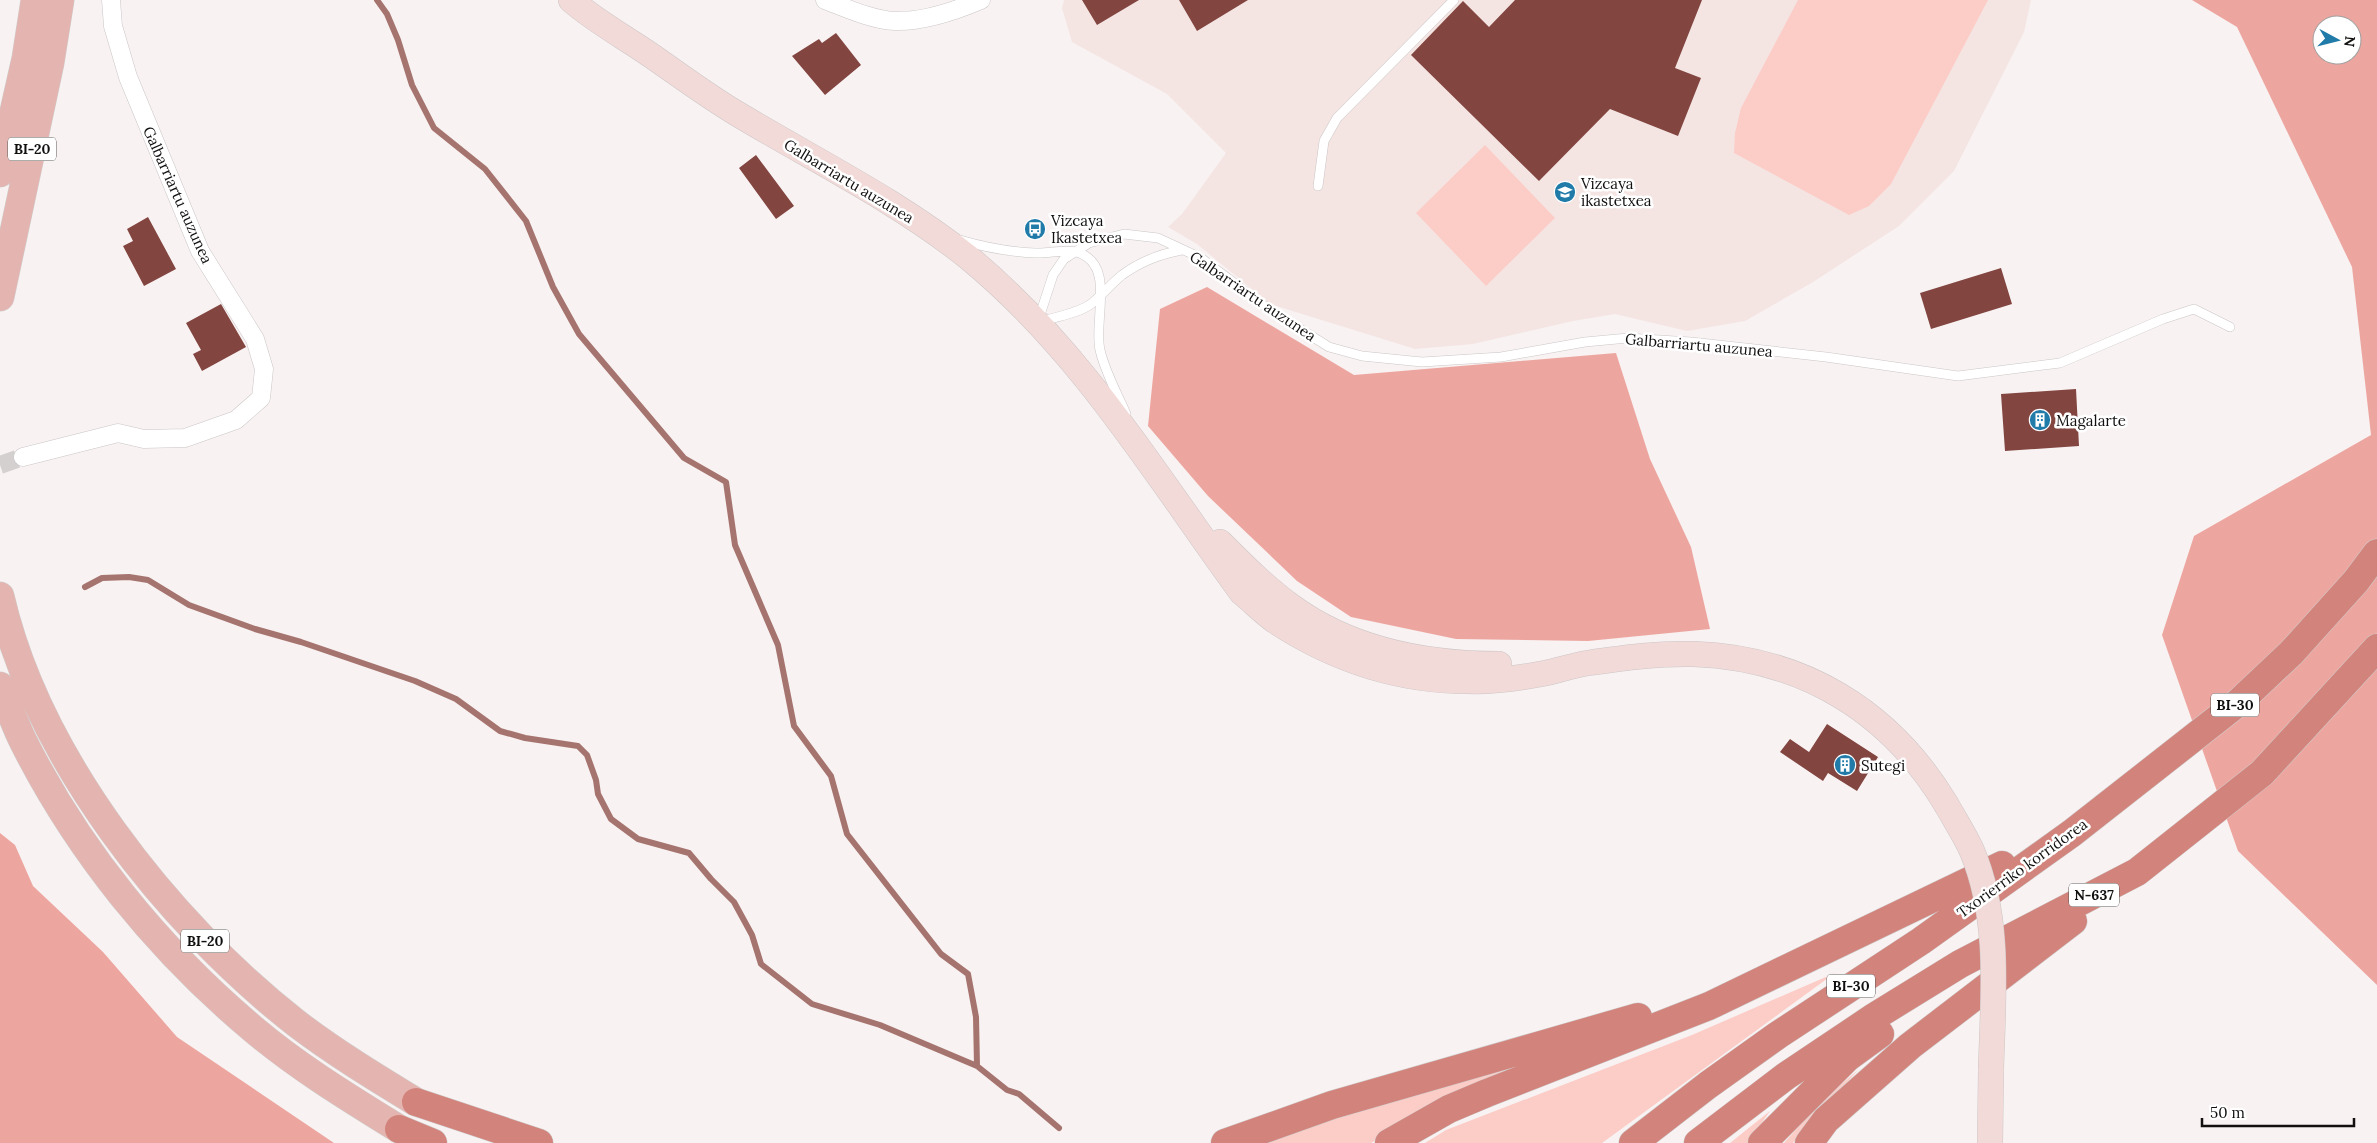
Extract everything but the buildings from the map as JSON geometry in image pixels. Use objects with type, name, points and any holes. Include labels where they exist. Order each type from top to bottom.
[{"type":"highway","name":"Txorierriko korridorea","points":[[1633,1143],[1708,1084],[1778,1035],[1921,941],[2072,833],[2239,702],[2291,653],[2356,581],[2377,554]]},
{"type":"highway","points":[[1808,1143],[1826,1120],[1910,1046],[2137,872],[2262,773],[2377,648]]},
{"type":"highway","points":[[1389,1143],[1448,1109],[1709,1006],[2072,833]]},
{"type":"highway","name":"N-637","points":[[2050,918],[2137,872]]},
{"type":"highway","points":[[1762,1143],[1847,1058],[1919,1006],[2050,918]]},
{"type":"highway","name":"BI-30","points":[[1698,1143],[1786,1076],[1874,1016],[1960,964],[2050,918]]},
{"type":"highway","points":[[1225,1143],[1332,1105],[1656,1012],[1719,985],[1784,971]]},
{"type":"highway","points":[[416,1102],[539,1143]]},
{"type":"highway","name":"BI-20","points":[[416,1102],[494,1143]]},
{"type":"highway","name":"BI-20","points":[[410,1136],[433,1143]]},
{"type":"main road","name":"BI-20","points":[[0,173],[26,58],[35,0]]},
{"type":"main road","name":"BI-20","points":[[0,297],[50,63],[60,0]]},
{"type":"main road","name":"BI-20","points":[[0,596],[17,654],[48,728],[79,780],[162,893],[219,956],[273,1004],[335,1051],[416,1102]]},
{"type":"main road","name":"BI-20","points":[[0,686],[23,741],[48,787],[113,883],[170,950],[197,979],[277,1049],[331,1087],[410,1136]]},
{"type":"street","name":"Galbarriartu auzunea","points":[[23,457],[118,433],[144,438],[185,438],[236,420],[261,398],[264,369],[255,339],[200,251],[128,77],[113,26],[112,0]]},
{"type":"street","points":[[571,0],[591,18],[648,53]]},
{"type":"street","points":[[597,0],[648,53]]},
{"type":"street","points":[[825,0],[865,14],[894,21],[930,17],[981,0]]},
{"type":"street","name":"Galbarriartu auzunea","points":[[648,53],[733,112],[933,232],[968,258],[1038,322],[1091,382],[1170,492],[1257,579],[1293,608],[1338,633],[1372,646],[1432,660],[1467,664],[1579,664],[1650,656],[1711,655],[1757,662],[1807,678],[1840,696],[1877,721],[1918,762],[1946,804],[1971,850],[1978,868],[1992,933],[1994,972],[1990,1143]]},
{"type":"lane","points":[[1318,186],[1324,141],[1337,118],[1454,0]]},
{"type":"lane","points":[[933,232],[976,245],[1012,251],[1037,253],[1074,251],[1085,255],[1098,269],[1101,295],[1098,338],[1101,352],[1139,447]]},
{"type":"lane","name":"Galbarriartu auzunea","points":[[1074,251],[1090,243],[1124,234],[1158,238],[1207,262],[1267,308],[1329,347],[1362,356],[1422,362],[1501,357],[1585,342],[1628,338],[1691,342],[1826,357],[1958,376],[2060,364],[2163,319],[2194,309],[2230,327]]},
{"type":"lane","points":[[1038,322],[1076,312],[1090,304],[1123,275],[1142,262],[1157,255],[1182,250]]},
{"type":"lane","points":[[1038,322],[1052,275],[1064,259],[1074,251]]},
{"type":"shaded area","name":"Vizcaya ikastetxea","points":[[1064,0],[2031,0],[2024,32],[1954,171],[1899,226],[1813,282],[1745,321],[1687,331],[1615,314],[1573,321],[1473,344],[1415,349],[1270,304],[1197,244],[1168,227],[1182,214],[1226,153],[1167,94],[1072,42],[1062,8]]},
{"type":"shaded area","points":[[1798,0],[1988,0],[1891,184],[1869,206],[1849,215],[1734,153],[1735,133],[1741,108]]},
{"type":"shaded area","points":[[2192,0],[2377,0],[2377,985],[2238,851],[2162,635],[2194,536],[2371,435],[2352,267],[2237,27]]},
{"type":"shaded area","points":[[1485,145],[1555,218],[1486,286],[1416,213]]},
{"type":"shaded area","points":[[1207,287],[1354,375],[1616,353],[1650,459],[1691,547],[1710,629],[1588,641],[1456,639],[1351,617],[1297,581],[1208,496],[1148,426],[1160,309]]},
{"type":"shaded area","points":[[0,833],[15,845],[33,886],[103,952],[177,1037],[334,1143],[0,1143]]},
{"type":"shaded area","points":[[1835,973],[1602,1143],[1425,1143],[1446,1130],[1692,1035]]},
{"type":"shaded area","points":[[1651,1019],[1409,1120],[1371,1143],[1265,1143],[1397,1097]]},
{"type":"shaded area","points":[[1858,1070],[1793,1143],[1784,1143],[1821,1101]]},
{"type":"shaded area","points":[[1770,1111],[1748,1143],[1730,1143]]},
{"type":"waterway","points":[[377,0],[387,14],[398,40],[412,85],[434,128],[485,169],[526,221],[553,287],[579,334],[684,458],[726,482],[735,545],[778,645],[794,726],[831,776],[847,834],[941,954],[968,974],[976,1017],[977,1066]]},
{"type":"waterway","points":[[85,587],[102,578],[129,577],[148,580],[189,605],[255,629],[301,642],[415,681],[456,699],[500,731],[525,738],[578,746],[587,755],[596,780],[598,794],[611,819],[638,839],[689,853],[734,902],[752,935],[761,964],[812,1004],[880,1025],[977,1066],[1007,1090],[1019,1094],[1059,1128]]},
{"type":"tunnel","points":[[0,465],[23,457]]},
{"type":"place","name":"Vizcaya ikastetxea","points":[[1565,192]]},
{"type":"place","name":"Vizcaya Ikastetxea","points":[[1035,229]]},
{"type":"place","name":"Magalarte","points":[[2040,420]]},
{"type":"place","name":"Sutegi","points":[[1845,765]]}]
